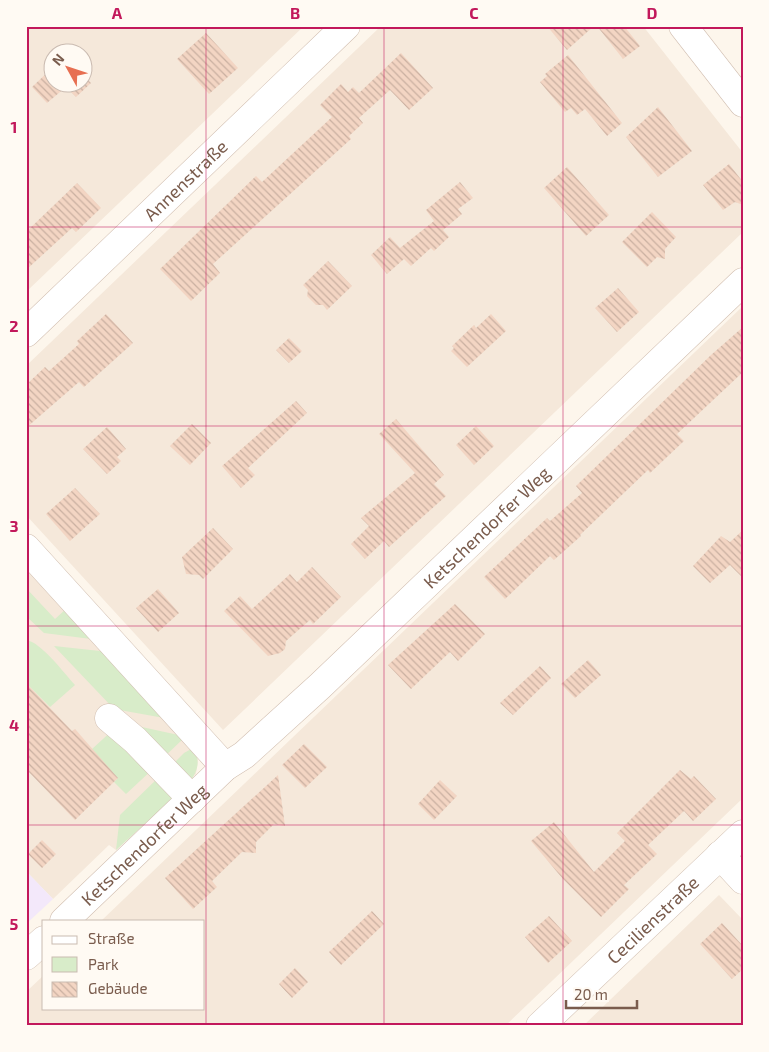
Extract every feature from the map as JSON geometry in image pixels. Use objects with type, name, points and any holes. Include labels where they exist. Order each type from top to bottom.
[{"type":"street","name":"Annenstraße","points":[[26,333],[346,26]]},
{"type":"street","points":[[683,26],[743,103]]},
{"type":"street","name":"Ketschendorfer Weg","points":[[65,920],[225,767],[244,755],[320,686],[743,282]]},
{"type":"street","points":[[26,548],[225,767]]},
{"type":"street","points":[[109,718],[135,740],[192,800]]},
{"type":"street","name":"Cecilienstraße","points":[[540,1026],[743,834]]},
{"type":"street","points":[[720,855],[743,880]]},
{"type":"shaded area","points":[[26,26],[304,26],[26,292]]},
{"type":"shaded area","points":[[381,26],[643,26],[743,153],[743,232],[223,730],[26,515],[26,366]]},
{"type":"shaded area","points":[[743,306],[743,798],[505,1026],[26,1026],[26,992],[42,977],[42,1010],[205,1010],[205,920],[102,920]]},
{"type":"shaded area","points":[[26,566],[193,748],[198,760],[196,774],[116,850],[109,845],[53,899],[26,871]]},
{"type":"shaded area","points":[[26,871],[53,899],[26,924]]},
{"type":"shaded area","points":[[719,895],[743,920],[743,1026],[583,1026]]},
{"type":"green space","points":[[26,588],[55,619],[66,609],[91,639],[44,633],[26,616]]},
{"type":"green space","points":[[26,640],[32,642],[45,652],[75,685],[50,707],[26,683]]},
{"type":"green space","points":[[54,646],[100,651],[111,655],[164,718],[114,709]]},
{"type":"green space","points":[[128,724],[183,736],[184,738],[162,759]]},
{"type":"green space","points":[[115,728],[154,768],[126,794],[114,782],[118,778],[91,750]]},
{"type":"green space","points":[[193,748],[198,762],[195,774],[189,783],[171,766],[184,753]]},
{"type":"green space","points":[[161,775],[179,793],[116,850],[120,815]]},
{"type":"building","points":[[547,26],[594,26],[567,50]]},
{"type":"building","points":[[597,26],[624,26],[640,46],[623,59]]},
{"type":"building","points":[[206,33],[238,68],[209,94],[177,59]]},
{"type":"building","points":[[401,53],[433,88],[409,110],[390,90],[359,118],[363,123],[349,136],[351,139],[213,264],[220,273],[191,301],[160,269],[256,176],[262,182],[332,117],[320,105],[341,84],[348,92],[353,87],[359,93]]},
{"type":"building","points":[[568,55],[622,123],[607,136],[585,109],[577,115],[571,108],[565,112],[540,82],[547,76],[545,74]]},
{"type":"building","points":[[42,78],[42,92],[60,92],[47,103],[32,87]]},
{"type":"building","points":[[71,92],[81,92],[76,97]]},
{"type":"building","points":[[658,107],[692,151],[658,177],[626,137]]},
{"type":"building","points":[[729,164],[743,182],[743,205],[735,202],[723,210],[703,185]]},
{"type":"building","points":[[567,167],[609,215],[586,236],[544,188]]},
{"type":"building","points":[[460,182],[473,198],[458,209],[462,214],[443,230],[449,237],[434,251],[431,248],[411,266],[404,259],[387,274],[371,255],[390,237],[400,248],[434,221],[426,210]]},
{"type":"building","points":[[77,183],[101,208],[76,232],[72,228],[26,270],[26,232]]},
{"type":"building","points":[[652,212],[676,237],[665,249],[665,259],[657,257],[647,267],[622,242]]},
{"type":"building","points":[[328,261],[352,286],[327,310],[323,305],[316,305],[307,296],[308,290],[303,285]]},
{"type":"building","points":[[618,288],[639,312],[617,332],[595,308]]},
{"type":"building","points":[[106,314],[133,343],[84,387],[79,382],[26,428],[26,385],[45,367],[49,371],[79,344],[77,341]]},
{"type":"building","points":[[491,314],[506,331],[467,367],[451,351],[454,348],[452,346],[474,325],[476,328]]},
{"type":"building","points":[[743,327],[743,372],[677,434],[684,441],[650,473],[648,470],[554,560],[550,556],[505,599],[484,577],[547,518],[550,521],[582,493],[576,486],[711,355]]},
{"type":"building","points":[[289,338],[302,351],[289,363],[276,350]]},
{"type":"building","points":[[296,401],[307,413],[248,468],[255,475],[241,488],[222,466]]},
{"type":"building","points":[[396,419],[444,475],[434,484],[446,496],[389,547],[384,541],[365,559],[351,544],[369,526],[361,518],[415,473],[379,434]]},
{"type":"building","points":[[192,424],[211,443],[190,465],[170,446]]},
{"type":"building","points":[[476,426],[494,446],[474,465],[456,445]]},
{"type":"building","points":[[107,427],[126,449],[117,457],[121,461],[107,474],[83,449]]},
{"type":"building","points":[[75,488],[100,514],[70,541],[46,514]]},
{"type":"building","points":[[213,528],[233,549],[203,579],[199,575],[186,574],[182,557]]},
{"type":"building","points":[[743,530],[743,578],[730,565],[710,583],[693,566],[721,536],[730,542]]},
{"type":"building","points":[[312,567],[341,597],[313,624],[310,620],[286,641],[285,649],[280,653],[268,656],[224,611],[240,596],[252,609],[290,574],[297,582]]},
{"type":"building","points":[[158,589],[179,613],[158,632],[136,608]]},
{"type":"building","points":[[455,604],[485,634],[458,661],[450,652],[411,689],[388,665]]},
{"type":"building","points":[[588,660],[601,675],[575,698],[561,684]]},
{"type":"building","points":[[540,666],[551,678],[513,715],[500,703]]},
{"type":"building","points":[[26,683],[72,731],[75,729],[118,778],[75,820],[26,769]]},
{"type":"building","points":[[304,744],[327,767],[305,788],[282,765]]},
{"type":"building","points":[[680,770],[691,779],[694,776],[716,799],[693,821],[684,811],[648,845],[657,854],[624,885],[629,889],[601,917],[563,879],[531,841],[554,822],[594,872],[625,841],[617,833]]},
{"type":"building","points":[[278,775],[285,826],[274,824],[256,842],[256,853],[242,852],[212,881],[217,887],[193,909],[165,878]]},
{"type":"building","points":[[440,780],[457,796],[434,820],[418,804]]},
{"type":"building","points":[[42,840],[56,854],[42,868],[28,854]]},
{"type":"building","points":[[372,911],[384,924],[341,965],[329,952]]},
{"type":"building","points":[[549,916],[572,941],[548,963],[525,937]]},
{"type":"building","points":[[722,923],[743,946],[743,969],[732,979],[700,944]]},
{"type":"building","points":[[295,968],[308,982],[292,998],[279,984]]}]
